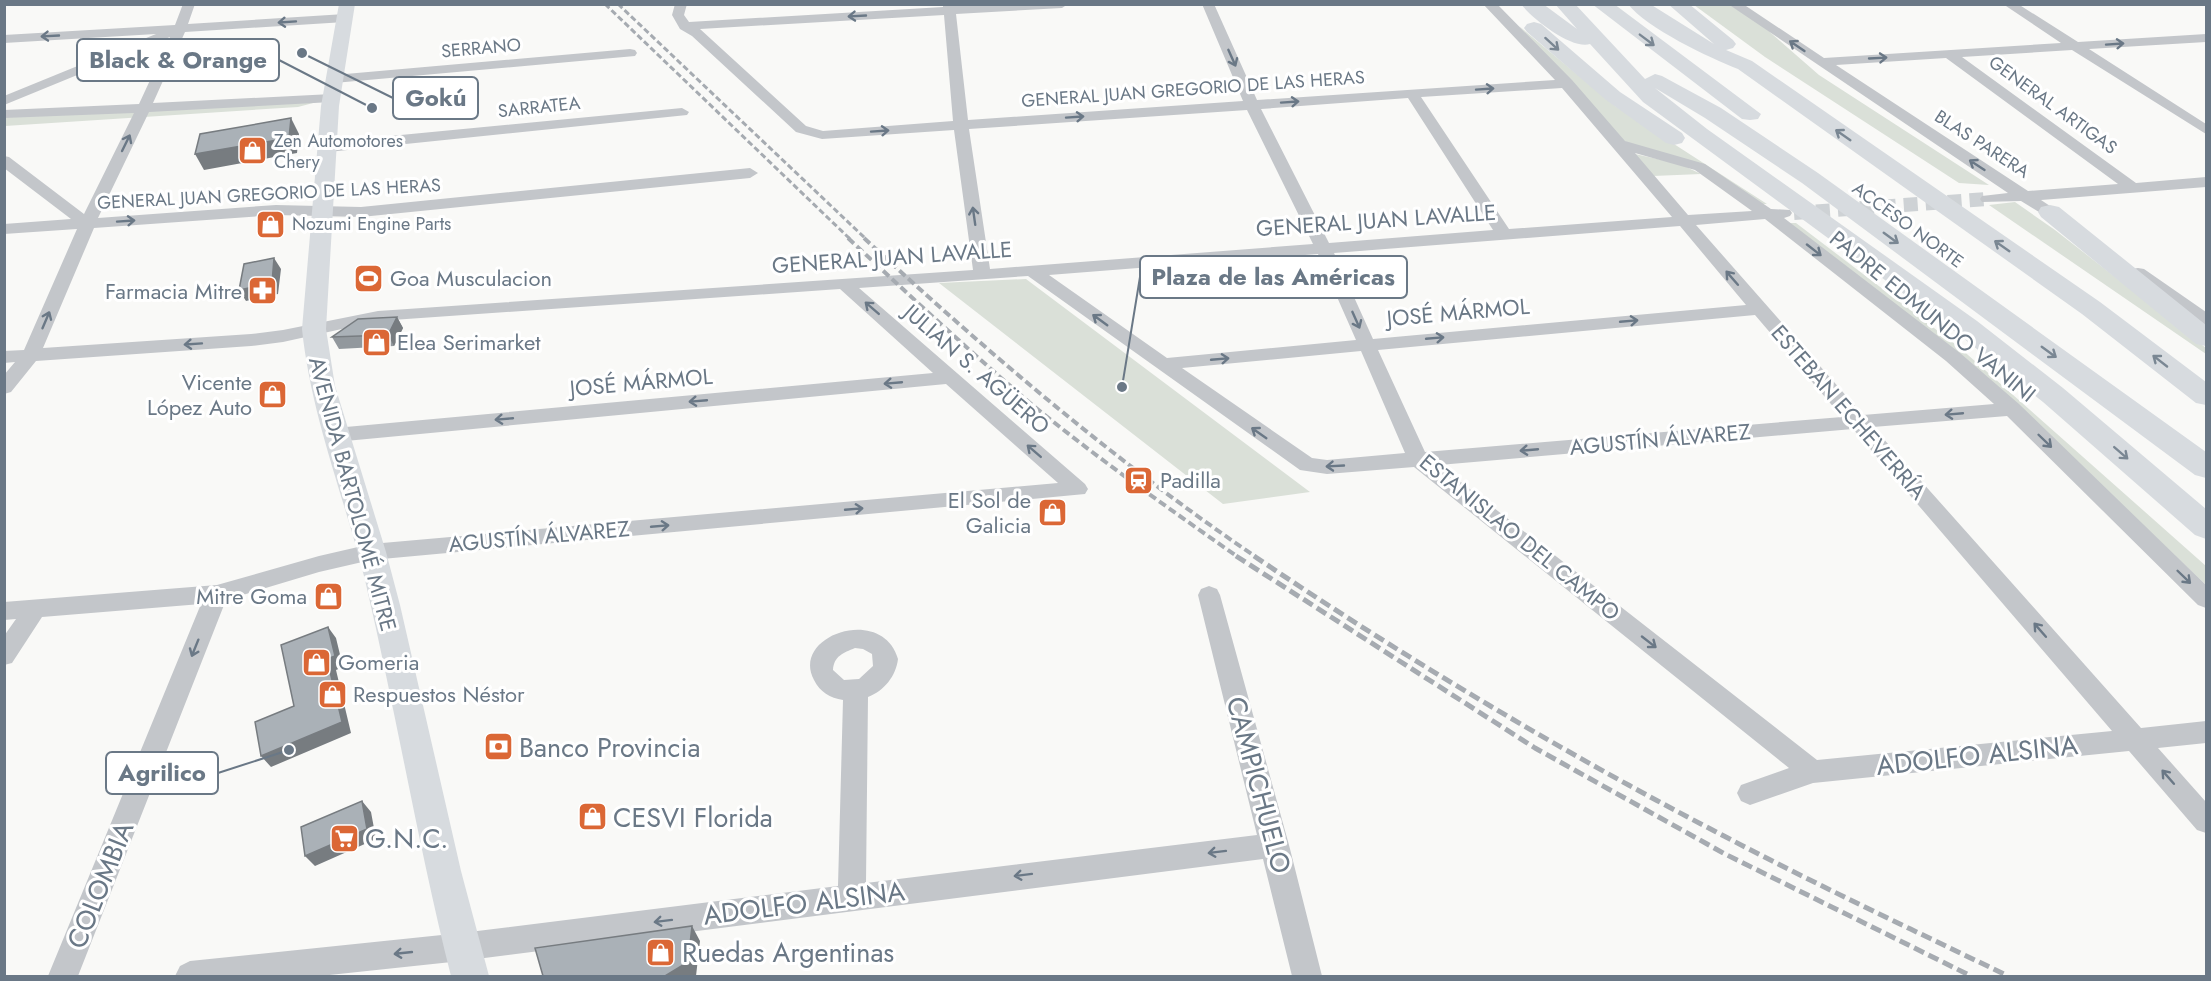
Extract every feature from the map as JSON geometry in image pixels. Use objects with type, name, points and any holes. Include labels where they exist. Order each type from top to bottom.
[{"type":"highway","points":[[1509,4],[1592,79],[1637,114],[1730,174],[1842,237]]},
{"type":"highway","points":[[1530,4],[1564,30],[1744,132],[2206,467]]},
{"type":"highway","points":[[1564,4],[1651,97],[1967,327],[2044,388],[2206,527]]},
{"type":"highway","name":"ACCESO NORTE","points":[[1601,4],[2039,321],[2148,405],[2206,456]]},
{"type":"highway","name":"ACCESO NORTE","points":[[1637,4],[1668,28],[1715,54],[1745,65],[2091,308],[2206,396]]},
{"type":"highway","points":[[1677,4],[1712,31],[1732,49],[1745,65]]},
{"type":"highway","points":[[2050,212],[2206,338]]},
{"type":"main road","name":"AVENIDA BARTOLOMÉ MITRE","points":[[346,11],[332,94],[314,329],[315,353],[335,435],[372,552],[465,962]]},
{"type":"street","points":[[4,388],[31,356],[87,224],[180,28],[189,4]]},
{"type":"street","points":[[681,4],[678,15],[685,26],[949,8],[1062,4]]},
{"type":"street","name":"ESTANISLAO DEL CAMPO","points":[[1208,4],[1252,105],[1323,247],[1418,459],[1813,772]]},
{"type":"street","name":"ESTEBAN ECHEVERRÍA","points":[[1489,4],[1567,83],[1622,145],[1682,220],[2206,821]]},
{"type":"street","name":"BLAS PARERA","points":[[1734,4],[2050,212],[2206,320]]},
{"type":"street","points":[[2009,4],[2206,129]]},
{"type":"street","points":[[949,8],[961,125],[982,274]]},
{"type":"street","points":[[4,39],[180,28],[346,11]]},
{"type":"street","name":"GENERAL JUAN GREGORIO DE LAS HERAS","points":[[685,26],[697,33],[801,129],[822,135],[1567,83]]},
{"type":"street","points":[[4,101],[180,28]]},
{"type":"street","points":[[1820,62],[2206,38]]},
{"type":"street","name":"SERRANO","points":[[141,112],[332,94],[630,53]]},
{"type":"street","name":"GENERAL ARTIGAS","points":[[1949,54],[2133,188]]},
{"type":"street","points":[[1412,94],[1505,236]]},
{"type":"street","points":[[4,114],[141,112]]},
{"type":"street","points":[[4,125],[141,112]]},
{"type":"street","name":"SARRATEA","points":[[328,147],[682,112]]},
{"type":"street","name":"PADRE EDMUNDO VANINI","points":[[1622,145],[1700,167],[1776,214],[1953,357],[2012,410],[2206,599]]},
{"type":"street","points":[[4,160],[87,224]]},
{"type":"street","name":"GENERAL JUAN GREGORIO DE LAS HERAS","points":[[4,229],[276,210],[361,212],[750,173]]},
{"type":"street","points":[[1988,199],[2206,182]]},
{"type":"street","name":"GENERAL JUAN LAVALLE","points":[[4,357],[251,340],[378,316],[1032,271],[1776,214]]},
{"type":"street","points":[[1032,271],[1162,364]]},
{"type":"street","name":"JULIAN S. AGÜERO","points":[[844,284],[1078,489]]},
{"type":"street","name":"JOSÉ MÁRMOL","points":[[1162,364],[1759,309]]},
{"type":"street","name":"AGUSTÍN ÁLVAREZ","points":[[1162,364],[1307,465],[1327,467],[2012,410]]},
{"type":"street","name":"JOSÉ MÁRMOL","points":[[335,435],[951,377]]},
{"type":"street","name":"AGUSTÍN ÁLVAREZ","points":[[4,611],[217,594],[319,564],[372,552],[1078,489]]},
{"type":"street","name":"COLOMBIA","points":[[63,976],[217,594]]},
{"type":"street","name":"CAMPICHUELO","points":[[1209,595],[1307,976]]},
{"type":"street","points":[[4,656],[35,609]]},
{"type":"street","points":[[852,896],[856,690]]},
{"type":"street","name":"ADOLFO ALSINA","points":[[1750,793],[1813,772],[2206,732]]},
{"type":"street","name":"ADOLFO ALSINA","points":[[190,976],[465,962],[852,896],[1275,845]]},
{"type":"shaded area","points":[[1694,5],[1730,5],[1763,26],[1819,75],[1989,185],[1959,183],[1765,57]]},
{"type":"shaded area","points":[[1519,26],[1615,106],[1767,204],[1758,204],[1715,173],[1644,150],[1622,140]]},
{"type":"shaded area","points":[[332,98],[298,107],[5,126],[4,114]]},
{"type":"shaded area","points":[[1635,154],[1680,164],[1701,174],[1653,176]]},
{"type":"shaded area","points":[[2015,202],[2055,230],[2206,348],[2206,354],[1989,205]]},
{"type":"shaded area","points":[[1787,223],[1796,223],[1959,347],[2206,566],[2206,585],[2032,419]]},
{"type":"shaded area","points":[[1026,279],[1310,492],[1223,504],[939,283]]},
{"type":"building","points":[[291,118],[289,138],[195,154],[200,134]]},
{"type":"building","points":[[274,258],[272,283],[239,290],[244,264]]},
{"type":"building","points":[[397,317],[388,335],[332,337],[358,319]]},
{"type":"building","points":[[328,627],[335,656],[327,659],[342,722],[261,756],[255,722],[294,706],[281,645]]},
{"type":"building","points":[[362,801],[367,829],[305,856],[301,827]]},
{"type":"building","points":[[692,926],[688,962],[665,976],[543,976],[535,948]]},
{"type":"tunnel","points":[[1794,213],[1988,199]]},
{"type":"railway","points":[[605,4],[850,239]]},
{"type":"railway","points":[[618,4],[866,239]]},
{"type":"railway","points":[[848,238],[1030,403],[1107,463],[1238,557]]},
{"type":"railway","points":[[864,238],[958,323],[1103,445],[1256,557]]},
{"type":"railway","points":[[1236,556],[1535,748],[1725,854],[1971,976]]},
{"type":"railway","points":[[1254,556],[1426,667],[1603,771],[1794,872],[2008,976]]},
{"type":"place","name":"Gokú","points":[[302,53]]},
{"type":"place","name":"Black & Orange","points":[[372,108]]},
{"type":"place","name":"Zen Automotores Chery","points":[[253,151]]},
{"type":"place","name":"Nozumi Engine Parts","points":[[271,224]]},
{"type":"place","name":"Goa Musculacion","points":[[369,278]]},
{"type":"place","name":"Farmacia Mitre","points":[[263,291]]},
{"type":"place","name":"Elea Serimarket","points":[[376,342]]},
{"type":"place","name":"Plaza de las Américas","points":[[1122,387]]},
{"type":"place","name":"Vicente López Auto","points":[[273,395]]},
{"type":"place","name":"Padilla","points":[[1139,480]]},
{"type":"place","name":"El Sol de Galicia","points":[[1052,513]]},
{"type":"place","name":"Mitre Goma","points":[[328,596]]},
{"type":"place","name":"Gomeria","points":[[317,662]]},
{"type":"place","name":"Respuestos Néstor","points":[[332,694]]},
{"type":"place","name":"Banco Provincia","points":[[498,747]]},
{"type":"place","name":"Agrilico","points":[[289,750]]},
{"type":"place","name":"CESVI Florida","points":[[592,817]]},
{"type":"place","name":"G.N.C.","points":[[344,838]]},
{"type":"place","name":"Ruedas Argentinas","points":[[661,952]]}]
